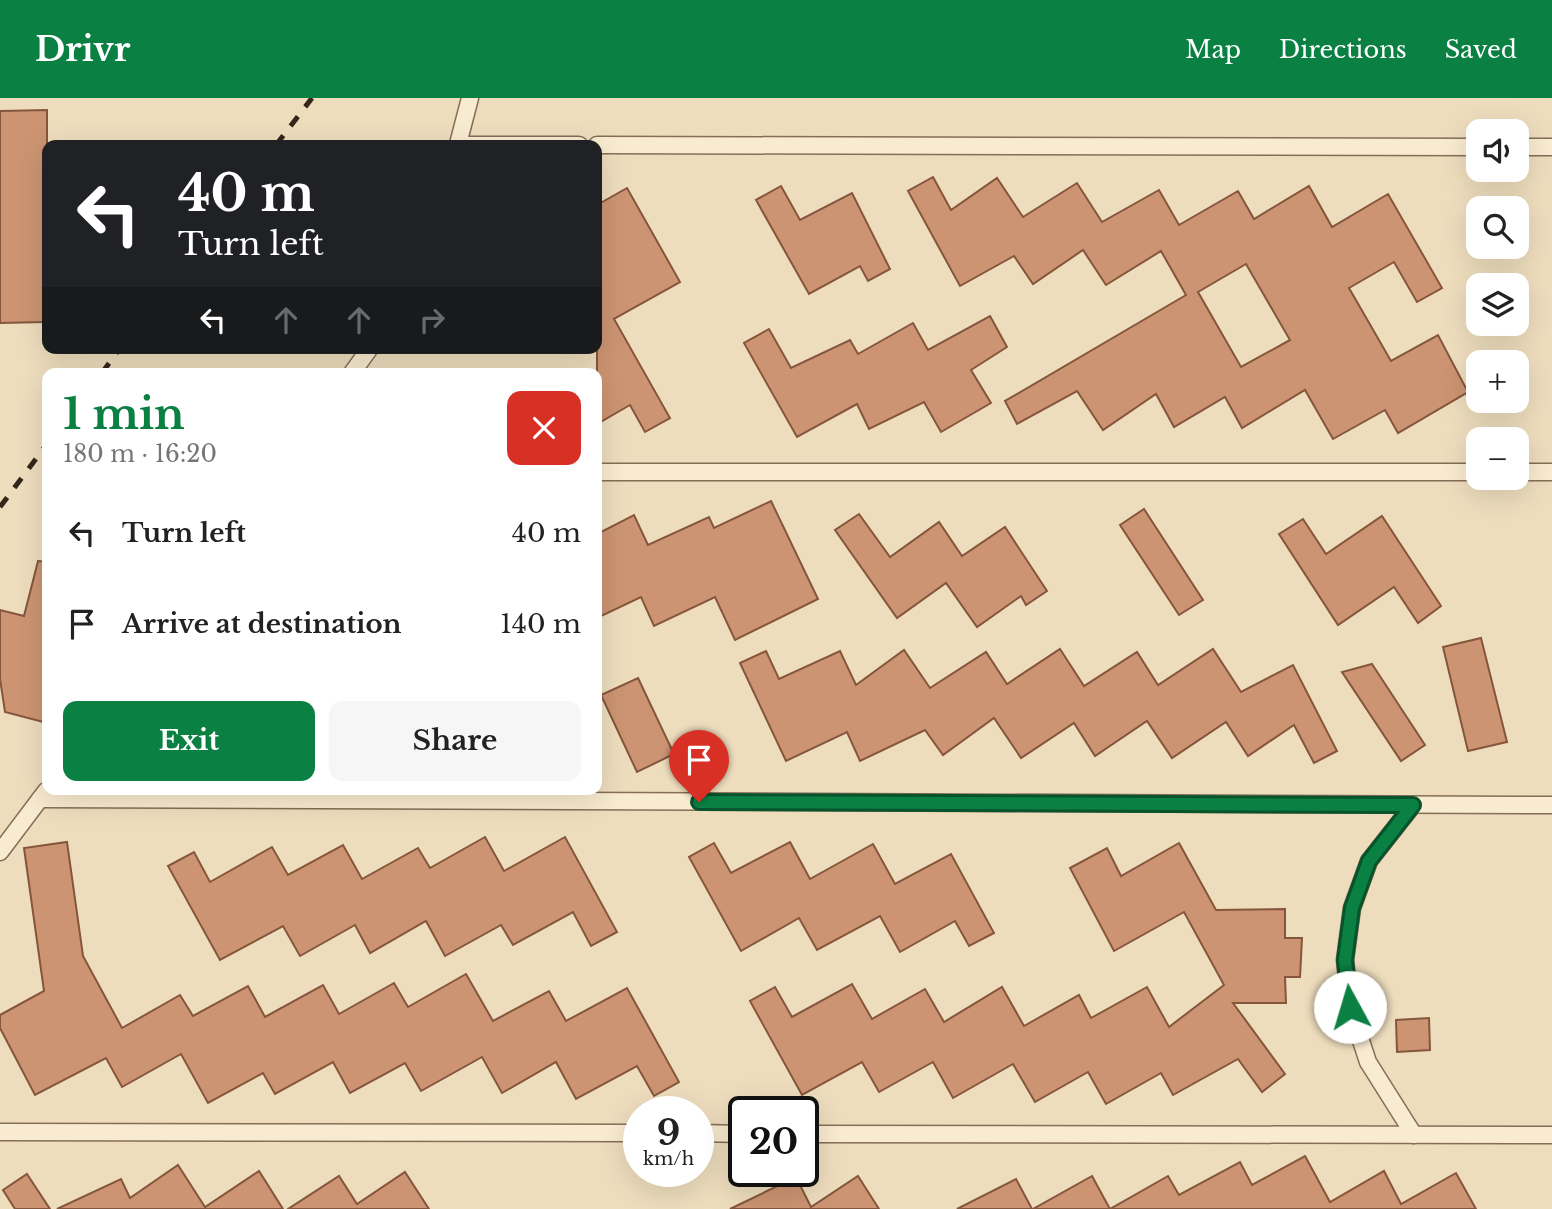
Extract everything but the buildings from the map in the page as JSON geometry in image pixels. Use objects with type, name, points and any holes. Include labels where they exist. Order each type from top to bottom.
[{"type":"lane","points":[[459,140],[470,98]]},
{"type":"lane","points":[[602,145],[1466,147]]},
{"type":"lane","points":[[1529,147],[1552,147]]},
{"type":"lane","points":[[602,472],[1466,472]]},
{"type":"lane","points":[[1529,472],[1552,472]]},
{"type":"lane","points":[[0,852],[42,795]]},
{"type":"lane","points":[[168,795],[1552,805]]},
{"type":"lane","points":[[1413,805],[1369,861],[1352,908],[1345,960],[1350,1007],[1368,1062],[1414,1135]]},
{"type":"lane","points":[[0,1132],[623,1133]]},
{"type":"lane","points":[[819,1134],[1552,1135]]},
{"type":"railway","points":[[280,140],[312,98]]},
{"type":"railway","points":[[106,368],[116,354]]},
{"type":"railway","points":[[0,507],[42,451]]},
{"type":"route","points":[[699,802],[1413,805],[1369,861],[1352,908],[1345,960],[1350,1007]]}]
